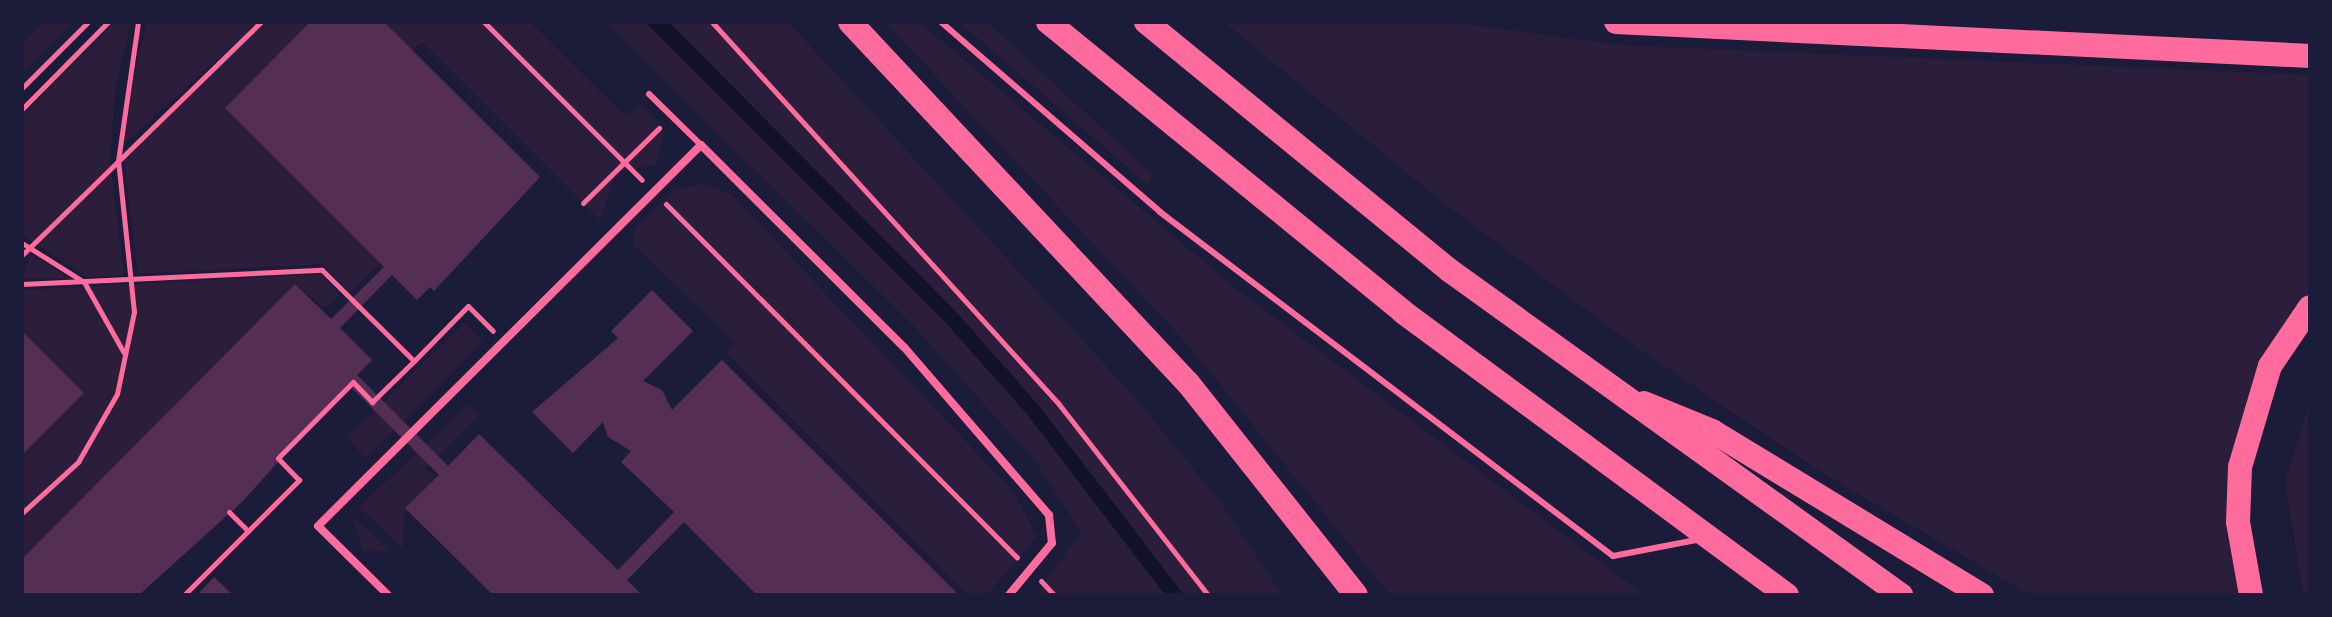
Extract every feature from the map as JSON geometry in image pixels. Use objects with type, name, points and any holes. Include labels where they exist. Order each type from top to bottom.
[{"type":"highway","points":[[850,22],[1188,383],[1356,595]]},
{"type":"highway","points":[[1048,22],[1403,312],[1787,595]]},
{"type":"highway","points":[[1146,22],[1604,386],[1901,595]]},
{"type":"highway","points":[[1616,22],[2310,56]]},
{"type":"highway","points":[[2251,595],[2238,522],[2240,467],[2270,366],[2310,307]]},
{"type":"highway","points":[[1604,386],[1712,431],[1982,595]]},
{"type":"highway","points":[[1706,538],[1758,595]]},
{"type":"street","points":[[388,595],[318,526],[701,145],[1024,478],[1049,515],[1052,543],[1032,571],[1009,595]]},
{"type":"lane","points":[[941,22],[1183,230],[1613,556],[1706,538]]},
{"type":"lane","points":[[649,94],[701,145]]},
{"type":"path","points":[[22,88],[88,22]]},
{"type":"path","points":[[22,109],[108,22]]},
{"type":"path","points":[[22,513],[97,438],[125,356],[132,278],[118,161],[138,22]]},
{"type":"path","points":[[22,255],[261,22]]},
{"type":"path","points":[[484,22],[1054,595]]},
{"type":"path","points":[[712,22],[1058,403],[1208,595]]},
{"type":"path","points":[[583,203],[659,128]]},
{"type":"path","points":[[22,243],[84,282],[125,356]]},
{"type":"path","points":[[22,284],[322,270],[414,361]]},
{"type":"path","points":[[184,595],[299,480],[278,458],[353,382],[372,402],[468,306],[502,340]]},
{"type":"path","points":[[229,512],[248,531]]},
{"type":"shaded area","points":[[44,22],[74,22],[22,74],[22,44]]},
{"type":"shaded area","points":[[116,22],[131,22],[116,84],[110,159],[124,275],[87,277],[22,235],[22,116]]},
{"type":"shaded area","points":[[147,22],[259,22],[125,143],[132,85]]},
{"type":"shaded area","points":[[263,22],[310,22],[225,108],[380,263],[350,292],[322,264],[138,274],[124,161]]},
{"type":"shaded area","points":[[384,22],[530,22],[626,117],[640,104],[655,121],[663,136],[656,165],[616,172],[600,220],[422,42],[412,51]]},
{"type":"shaded area","points":[[605,22],[788,22],[1133,395],[1218,499],[1282,595],[1037,595],[1081,532],[1036,462],[916,328]]},
{"type":"shaded area","points":[[645,22],[669,22],[960,316],[1040,407],[1184,595],[1165,595],[1026,413],[946,323]]},
{"type":"shaded area","points":[[885,22],[919,22],[1235,288],[1644,595],[1390,595],[1190,347]]},
{"type":"shaded area","points":[[959,22],[987,22],[1154,176],[1147,184]]},
{"type":"shaded area","points":[[1224,22],[1449,22],[1620,45],[2310,75],[2310,290],[2256,372],[2243,595],[2030,595],[1819,471],[1628,341],[1440,200]]},
{"type":"shaded area","points":[[703,184],[731,194],[1012,490],[1037,536],[987,595],[968,595],[727,353],[734,342],[633,244],[635,228],[674,190]]},
{"type":"shaded area","points":[[30,255],[50,265],[66,278],[22,279]]},
{"type":"shaded area","points":[[321,274],[340,296],[325,308],[295,284],[22,559],[22,455],[84,393],[22,331],[22,290]]},
{"type":"shaded area","points":[[465,323],[483,342],[366,459],[346,437]]},
{"type":"shaded area","points":[[2310,400],[2310,595],[2303,595],[2285,482]]},
{"type":"shaded area","points":[[468,405],[479,415],[426,469],[435,478],[405,508],[403,550],[359,507]]},
{"type":"shaded area","points":[[352,515],[390,551],[363,551]]},
{"type":"building","points":[[310,22],[384,22],[540,177],[434,291],[430,287],[417,300],[392,275],[340,328],[372,360],[357,375],[448,466],[479,434],[618,570],[674,512],[621,462],[631,451],[608,437],[603,422],[573,453],[532,412],[618,338],[611,331],[652,290],[693,331],[643,381],[662,390],[672,410],[722,360],[959,595],[757,595],[684,522],[627,580],[642,595],[493,595],[405,508],[439,475],[348,384],[242,502],[139,595],[22,595],[22,559],[295,284],[331,319],[384,267],[225,108]]},
{"type":"building","points":[[22,331],[84,393],[22,455]]},
{"type":"building","points":[[214,577],[233,595],[197,595]]}]
